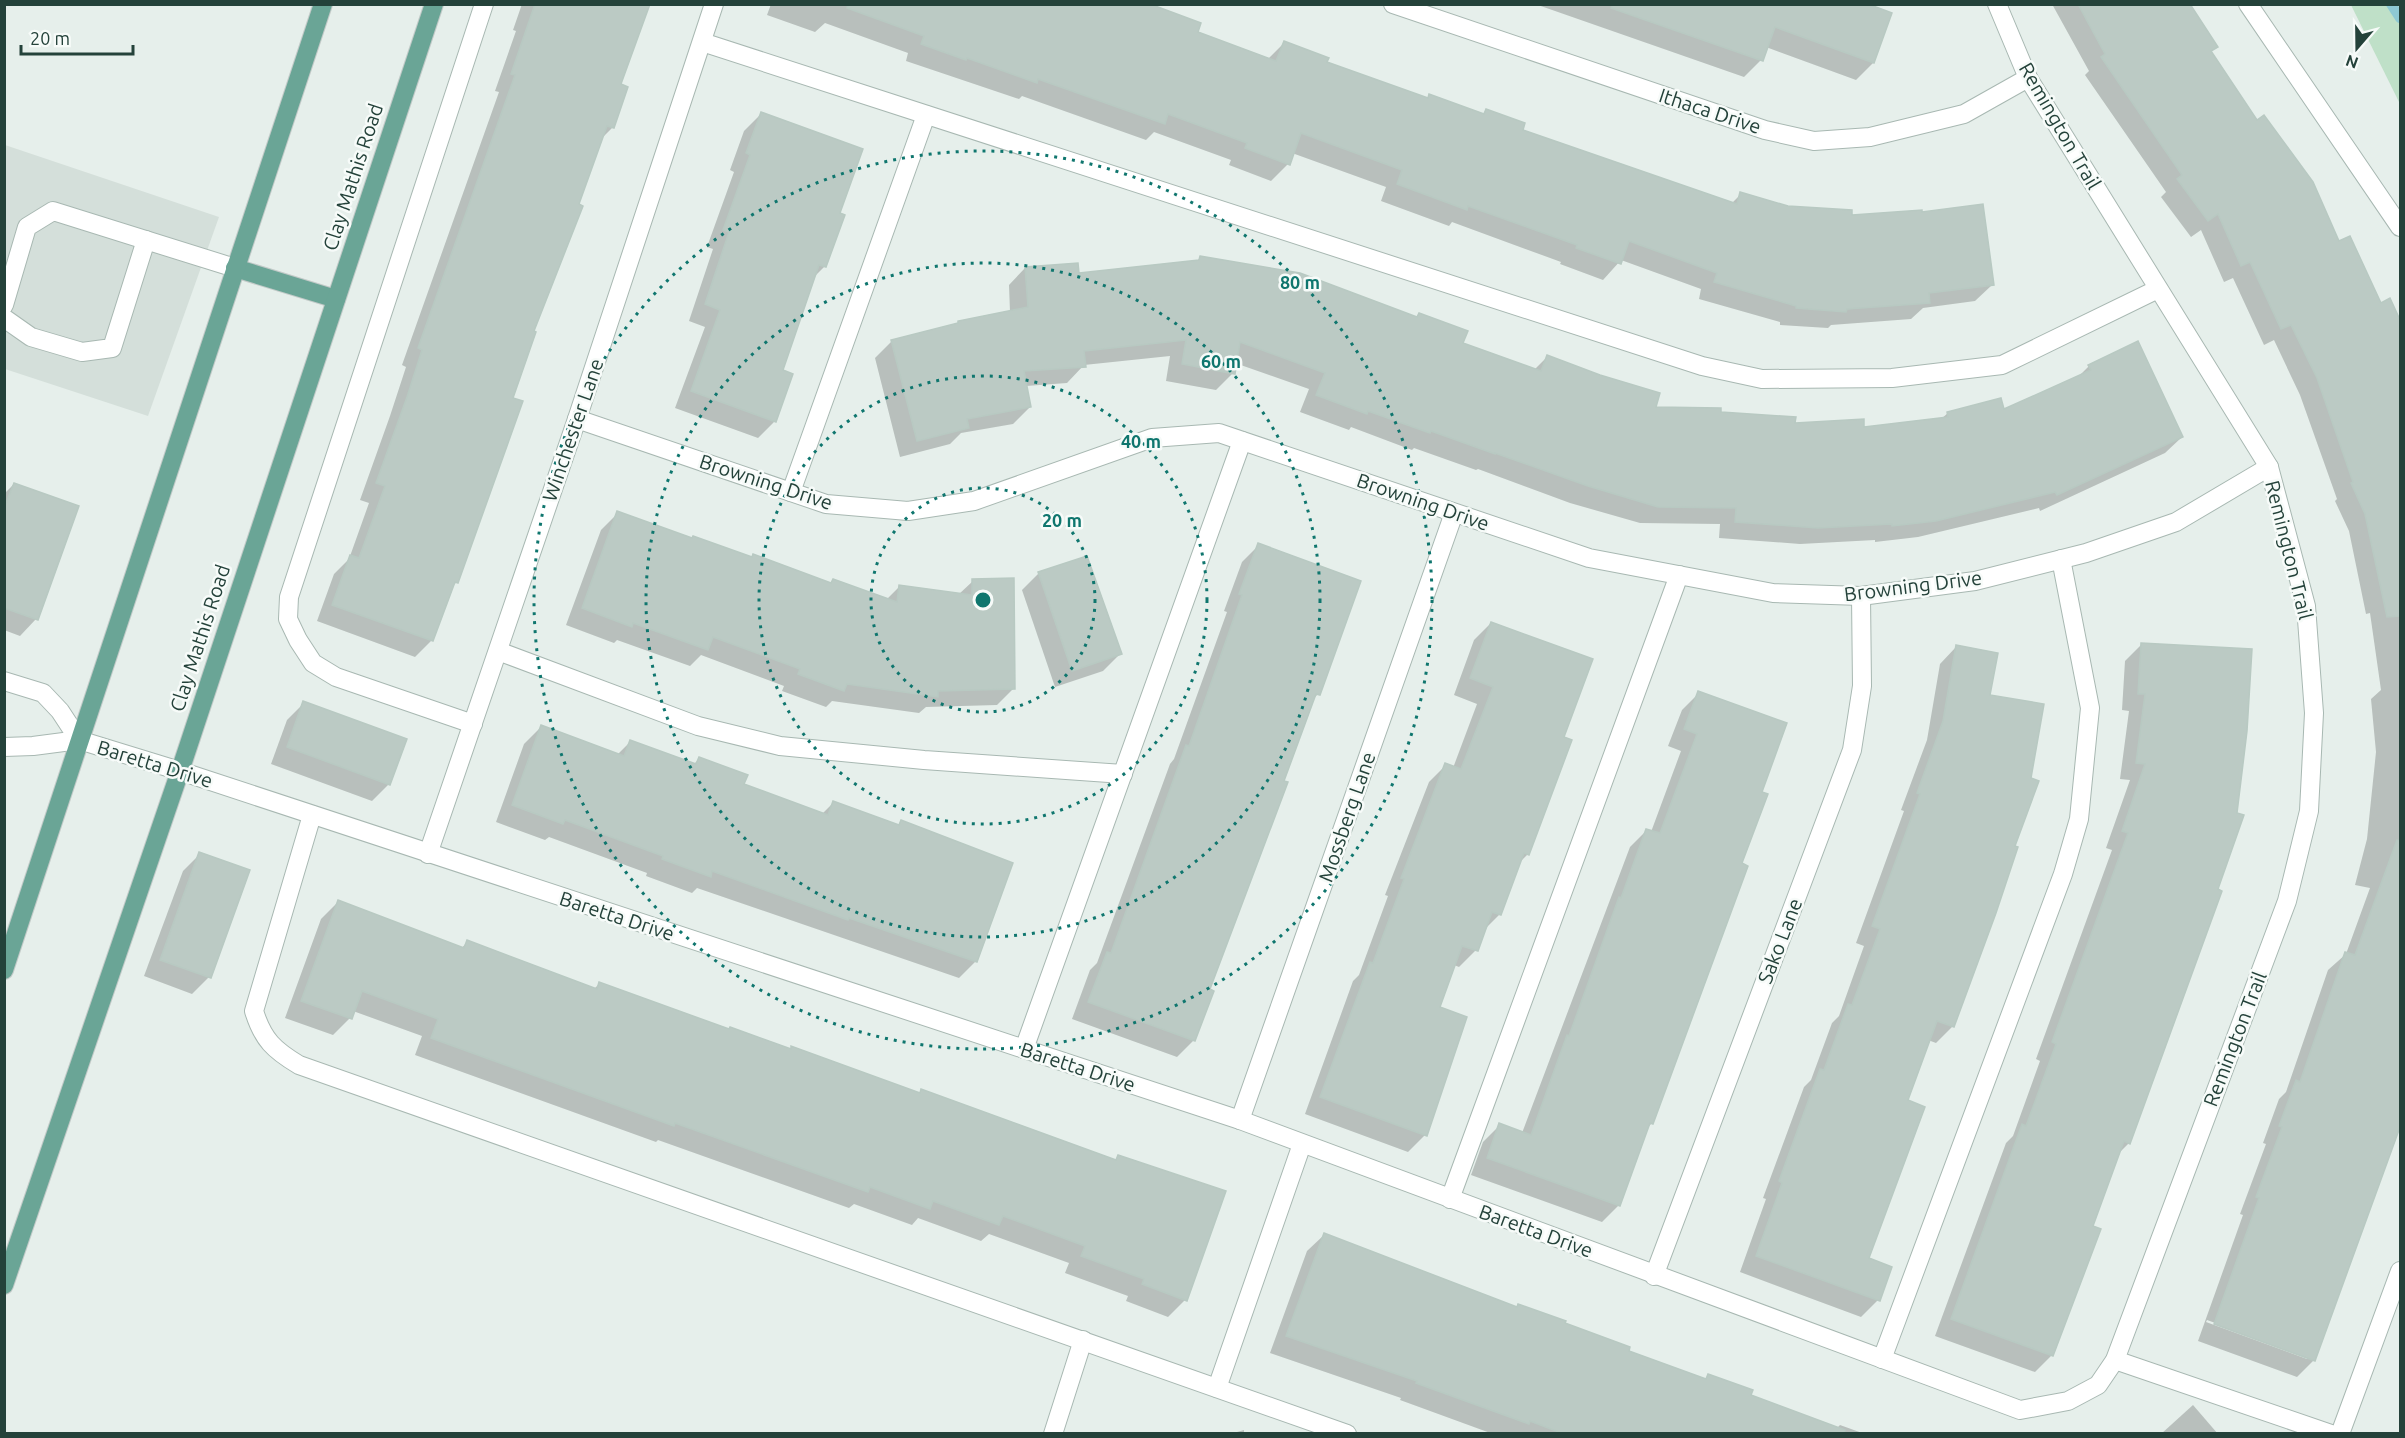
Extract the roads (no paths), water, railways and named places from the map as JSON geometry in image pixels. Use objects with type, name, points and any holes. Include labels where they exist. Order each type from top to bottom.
[{"type":"main road","points":[[4,970],[323,4]]},
{"type":"main road","name":"Clay Mathis Road","points":[[4,1285],[180,771],[434,4]]},
{"type":"main road","points":[[235,268],[336,299]]},
{"type":"street","points":[[473,724],[336,677],[313,663],[288,619],[289,597],[484,4]]},
{"type":"street","name":"Winchester Lane","points":[[429,854],[577,419],[714,4]]},
{"type":"street","name":"Ithaca Drive","points":[[1393,4],[1765,130],[1815,141],[1870,137],[1964,114],[2028,78]]},
{"type":"street","name":"Remington Trail","points":[[1997,4],[2028,78],[2269,467],[2306,606],[2314,713],[2308,811],[2287,901],[2115,1360],[2098,1385],[2068,1401]]},
{"type":"street","points":[[2248,4],[2400,227]]},
{"type":"street","points":[[702,42],[1702,366],[1762,379],[1892,378],[2002,365],[2158,289]]},
{"type":"street","points":[[791,492],[926,115]]},
{"type":"street","points":[[4,305],[27,227],[53,211],[235,268]]},
{"type":"street","points":[[4,318],[31,337],[82,352],[112,348],[146,240]]},
{"type":"street","name":"Browning Drive","points":[[577,419],[826,504],[909,511],[974,501],[1152,438],[1219,433],[1589,558],[1773,593],[1861,596],[1975,581],[2086,553],[2176,522],[2269,467]]},
{"type":"street","points":[[1024,1049],[1242,441]]},
{"type":"street","name":"Mossberg Lane","points":[[1240,1120],[1454,513]]},
{"type":"street","points":[[1882,1359],[2063,874],[2079,819],[2090,708],[2061,559]]},
{"type":"street","points":[[1450,1199],[1679,575]]},
{"type":"street","name":"Sako Lane","points":[[1654,1276],[1852,750],[1862,686],[1861,596]]},
{"type":"street","points":[[498,651],[698,726],[780,746],[924,760],[1123,774]]},
{"type":"street","name":"Baretta Drive","points":[[4,681],[43,693],[60,711],[80,740]]},
{"type":"street","name":"Baretta Drive","points":[[4,747],[80,740],[180,771],[1240,1120],[1654,1276],[2020,1410],[2068,1401]]},
{"type":"street","points":[[312,815],[254,1011],[260,1030],[276,1051],[299,1065],[1347,1434]]},
{"type":"street","points":[[1217,1388],[1302,1144]]},
{"type":"street","points":[[2340,1434],[2400,1271]]},
{"type":"street","points":[[1053,1434],[1083,1340]]},
{"type":"street","points":[[2115,1360],[2331,1434]]},
{"type":"waterway","points":[[2391,4],[2400,18]]}]
